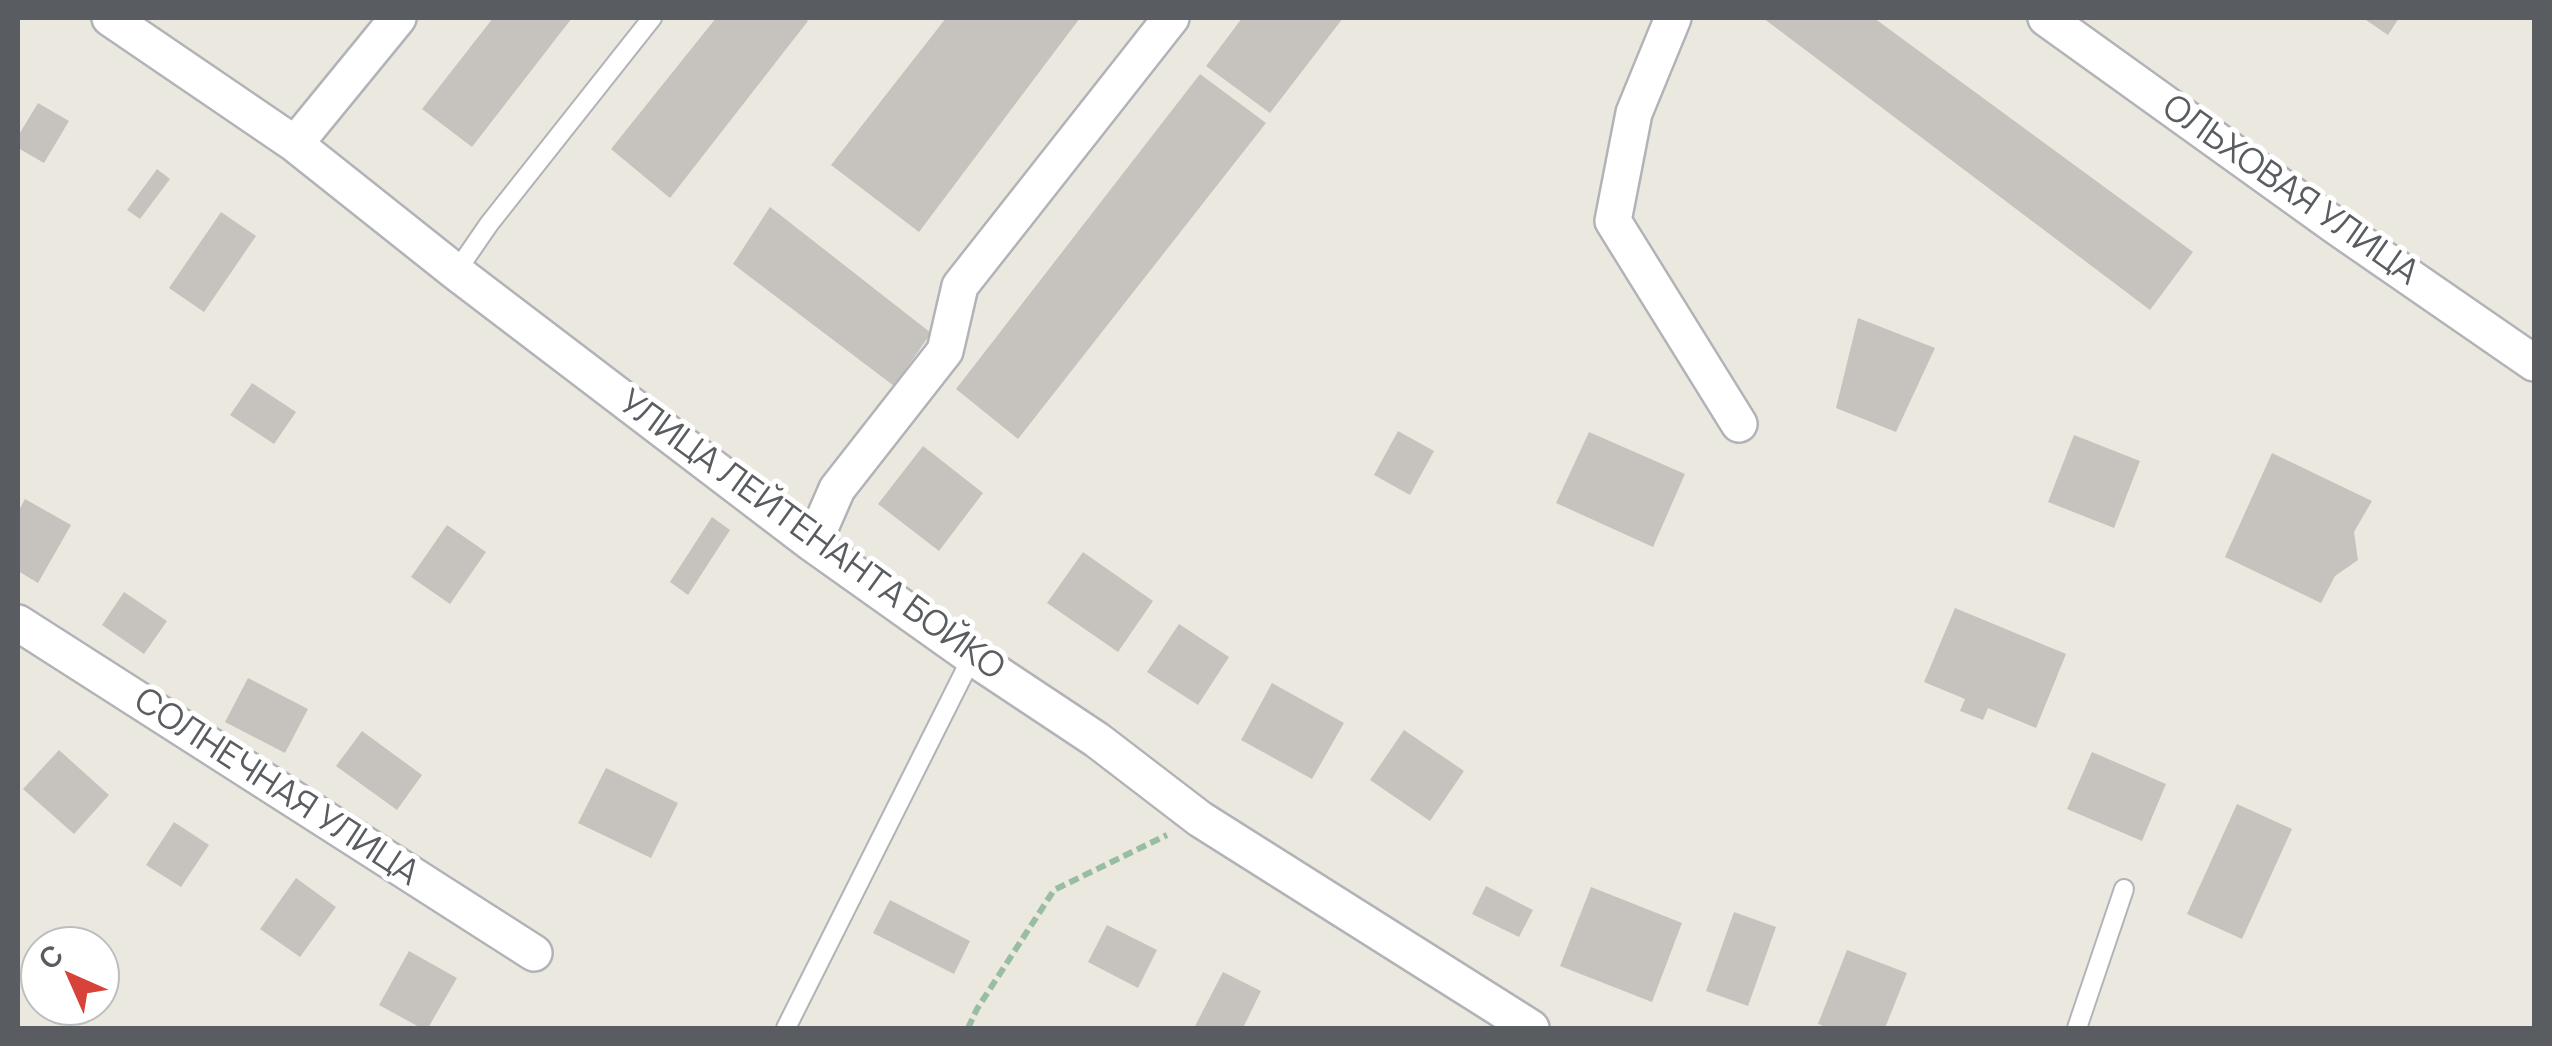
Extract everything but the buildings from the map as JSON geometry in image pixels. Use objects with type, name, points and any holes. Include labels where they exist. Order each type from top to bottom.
[{"type":"street","name":"УЛИЦА ЛЕЙТЕНАНТА БОЙКО","points":[[110,18],[295,144],[456,272],[814,544],[972,657],[1097,740],[1200,819],[1530,1028]]},
{"type":"street","points":[[295,144],[398,18]]},
{"type":"street","points":[[814,544],[837,489],[945,351],[960,286],[1172,18]]},
{"type":"street","points":[[1673,18],[1634,113],[1613,221],[1739,424]]},
{"type":"street","name":"ОЛЬХОВАЯ УЛИЦА","points":[[2046,18],[2534,363]]},
{"type":"street","name":"СОЛНЕЧНАЯ УЛИЦА","points":[[18,623],[534,953]]},
{"type":"lane","points":[[456,272],[488,224],[652,18]]},
{"type":"lane","points":[[786,1028],[972,657]]},
{"type":"lane","points":[[2077,1028],[2124,889]]},
{"type":"path","points":[[968,1028],[1054,890],[1200,819]]}]
